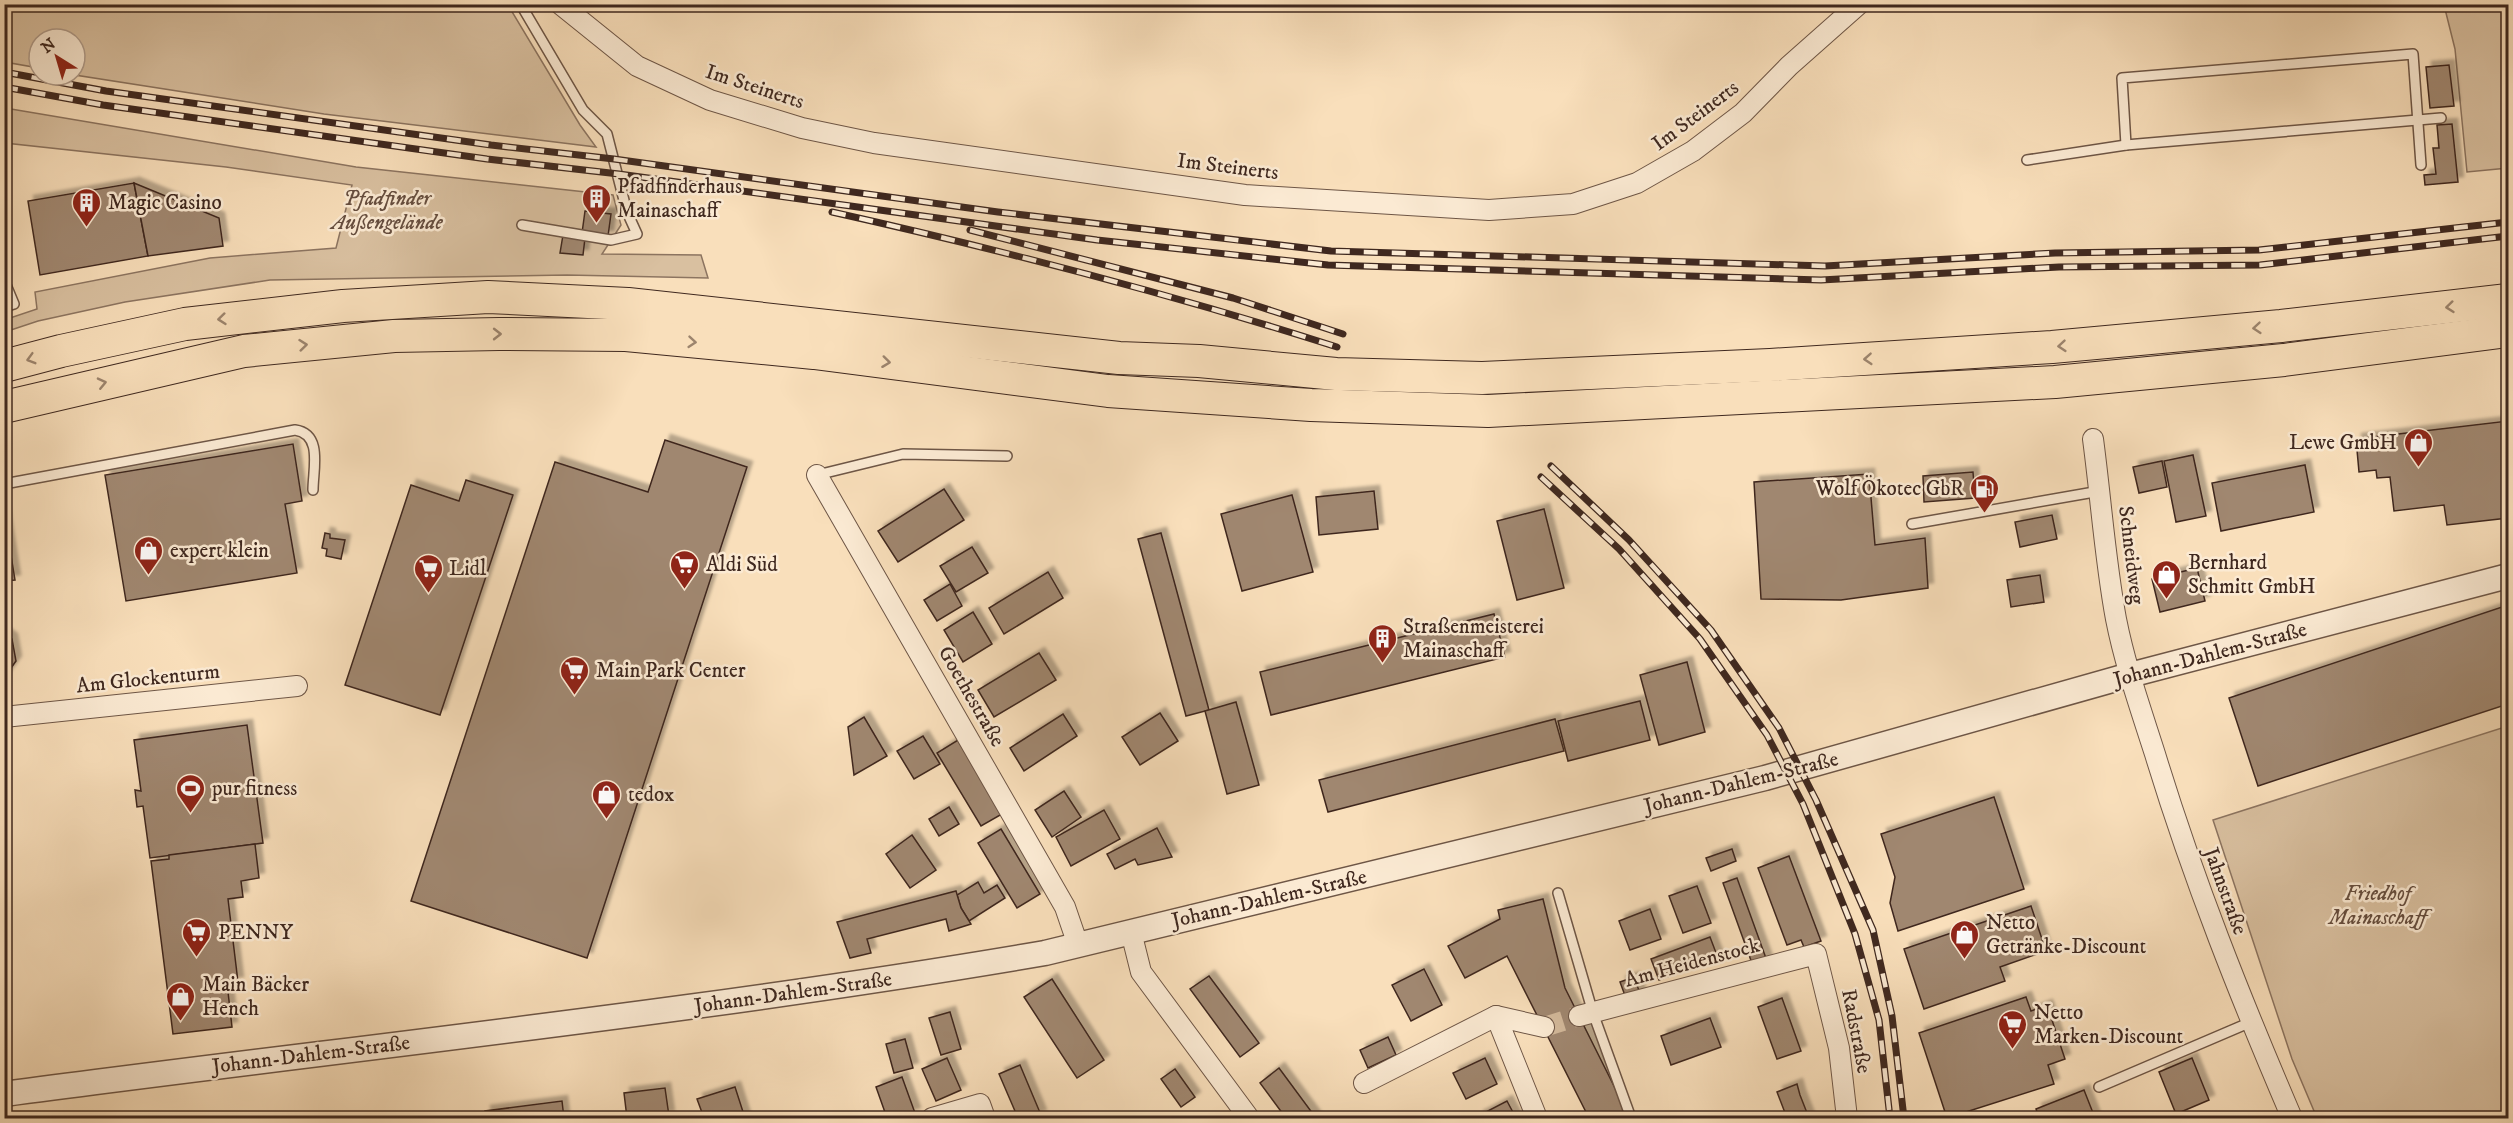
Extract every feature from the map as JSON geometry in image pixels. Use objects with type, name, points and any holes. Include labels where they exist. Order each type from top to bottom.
[{"type":"highway","points":[[4,366],[185,324],[343,306],[488,297],[628,304],[1119,358],[1199,361],[1336,374],[1482,378],[1770,365],[2052,347],[2281,326],[2508,300]]},
{"type":"highway","points":[[4,407],[244,351],[394,336],[626,335],[814,353],[1108,391],[1311,405],[1488,411],[2055,382],[2284,360],[2508,331]]},
{"type":"street","name":"Im Steinerts","points":[[560,4],[637,66],[710,100],[802,128],[874,143],[1245,195],[1489,210],[1574,204],[1637,183],[1693,151],[1743,113],[1789,66],[1859,4]]},
{"type":"street","name":"Schneidweg","points":[[2093,439],[2116,617],[2130,675]]},
{"type":"street","name":"Goethestraße","points":[[817,475],[1065,907],[1078,945]]},
{"type":"street","name":"Johann-Dahlem-Straße","points":[[4,1094],[275,1058],[615,1017],[958,968],[1078,945],[1765,778],[2130,675],[2508,576]]},
{"type":"street","name":"Jahnstraße","points":[[2130,675],[2178,829],[2211,921],[2292,1119]]},
{"type":"street","name":"Am Glockenturm","points":[[4,717],[297,686]]},
{"type":"street","points":[[1131,932],[1141,972],[1249,1119]]},
{"type":"street","name":"Am Heidenstock","points":[[1586,1014],[1816,954]]},
{"type":"street","name":"Radstraße","points":[[1816,954],[1839,1048],[1847,1119]]},
{"type":"street","points":[[1496,1016],[1537,1119]]},
{"type":"street","points":[[1364,1083],[1496,1016],[1544,1027]]},
{"type":"street","points":[[932,1119],[980,1104],[985,1119]]},
{"type":"lane","points":[[522,225],[611,240],[637,234],[627,212],[607,134],[583,110],[524,10],[524,4]]},
{"type":"lane","points":[[2126,145],[2122,78],[2413,54],[2421,165]]},
{"type":"lane","points":[[2026,160],[2126,145],[2441,118]]},
{"type":"lane","points":[[4,280],[14,304],[4,307]]},
{"type":"lane","points":[[4,484],[295,430],[303,431],[311,437],[314,446],[313,490]]},
{"type":"lane","points":[[817,475],[903,454],[1007,456]]},
{"type":"lane","points":[[1912,524],[2100,491]]},
{"type":"lane","points":[[1558,893],[1586,1014],[1631,1119]]},
{"type":"lane","points":[[2099,1087],[2251,1022]]},
{"type":"green space","points":[[4,5],[508,5],[580,125],[596,147],[324,114],[87,77],[87,27],[27,27],[27,66],[5,62]]},
{"type":"green space","points":[[2444,5],[2508,5],[2508,168],[2467,172],[2455,49]]},
{"type":"green space","name":"Pfadfinder Außengelände","points":[[5,108],[356,167],[613,195],[621,225],[602,254],[701,255],[708,278],[567,275],[270,280],[125,302],[38,321],[5,332],[4,320],[37,309],[35,292],[210,258],[336,248],[352,185],[226,167],[5,143]]},
{"type":"green space","name":"Friedhof Mainaschaff","points":[[2508,726],[2508,1118],[2317,1118],[2292,1059],[2213,820]]},
{"type":"building","points":[[2449,65],[2454,106],[2430,108],[2426,67]]},
{"type":"building","points":[[2452,124],[2458,182],[2425,185],[2424,175],[2436,174],[2433,148],[2439,148],[2437,125]]},
{"type":"building","name":"Magic Casino","points":[[134,183],[148,256],[40,275],[28,201]]},
{"type":"building","points":[[134,183],[219,218],[223,246],[148,256]]},
{"type":"building","name":"Pfadfinderhaus Mainaschaff","points":[[585,211],[611,214],[608,236],[582,233]]},
{"type":"building","points":[[563,235],[585,238],[583,255],[560,253]]},
{"type":"building","points":[[2508,421],[2508,518],[2447,525],[2444,505],[2394,511],[2390,477],[2377,478],[2376,470],[2359,472],[2356,439]]},
{"type":"building","name":"Main Park Center","points":[[665,440],[747,467],[587,958],[411,901],[555,462],[648,492]]},
{"type":"building","points":[[293,444],[302,501],[285,504],[297,573],[126,601],[105,475]]},
{"type":"building","points":[[2193,455],[2206,516],[2176,522],[2164,461]]},
{"type":"building","points":[[2162,461],[2167,487],[2139,493],[2133,467]]},
{"type":"building","points":[[2305,465],[2314,512],[2221,531],[2212,483]]},
{"type":"building","points":[[1973,472],[1975,498],[1924,502],[1923,476]]},
{"type":"building","points":[[1869,474],[1875,545],[1925,538],[1928,588],[1841,600],[1761,599],[1754,482]]},
{"type":"building","name":"Lidl","points":[[466,480],[513,495],[440,715],[345,685],[411,485],[459,501]]},
{"type":"building","points":[[944,489],[964,520],[898,562],[878,531]]},
{"type":"building","points":[[1374,491],[1378,529],[1319,535],[1316,497]]},
{"type":"building","points":[[1292,495],[1313,572],[1242,591],[1221,514]]},
{"type":"building","points":[[1544,509],[1564,588],[1517,600],[1497,521]]},
{"type":"building","points":[[4,512],[15,580],[4,581]]},
{"type":"building","points":[[2052,515],[2057,539],[2020,547],[2015,522]]},
{"type":"building","points":[[325,533],[330,534],[330,538],[345,540],[341,559],[326,556],[327,549],[322,548]]},
{"type":"building","points":[[1161,533],[1209,710],[1186,716],[1138,539]]},
{"type":"building","points":[[972,547],[988,573],[956,592],[940,566]]},
{"type":"building","points":[[2197,568],[2205,601],[2160,612],[2152,579]]},
{"type":"building","points":[[1048,572],[1063,598],[1004,634],[989,608]]},
{"type":"building","points":[[2040,575],[2044,602],[2011,607],[2007,580]]},
{"type":"building","points":[[950,584],[962,606],[937,621],[924,600]]},
{"type":"building","points":[[2508,605],[2508,704],[2258,786],[2229,698]]},
{"type":"building","points":[[973,612],[992,644],[963,662],[944,630]]},
{"type":"building","name":"Straßenmeisterei Mainaschaff","points":[[1494,614],[1505,657],[1271,715],[1260,672]]},
{"type":"building","points":[[4,633],[12,639],[16,661],[4,678]]},
{"type":"building","points":[[1039,653],[1056,680],[994,717],[978,690]]},
{"type":"building","points":[[1687,662],[1705,732],[1659,745],[1640,675]]},
{"type":"building","points":[[1640,701],[1650,740],[1568,761],[1558,721]]},
{"type":"building","points":[[1236,702],[1259,785],[1227,794],[1205,711]]},
{"type":"building","points":[[1160,713],[1178,741],[1140,765],[1122,737]]},
{"type":"building","points":[[1063,714],[1077,736],[1024,771],[1010,748]]},
{"type":"building","points":[[864,717],[887,756],[854,775],[848,727]]},
{"type":"building","points":[[1555,719],[1564,751],[1328,812],[1319,780]]},
{"type":"building","points":[[247,725],[263,843],[150,858],[143,806],[137,807],[135,790],[141,791],[134,740]]},
{"type":"building","points":[[923,736],[940,764],[914,779],[897,751]]},
{"type":"building","points":[[958,740],[1002,814],[981,826],[937,753]]},
{"type":"building","points":[[1064,791],[1081,817],[1052,837],[1035,810]]},
{"type":"building","points":[[1994,797],[2024,889],[1898,931],[1890,903],[1895,877],[1881,834]]},
{"type":"building","points":[[949,807],[959,824],[939,836],[929,819]]},
{"type":"building","points":[[1104,810],[1120,839],[1071,866],[1056,837]]},
{"type":"building","points":[[1157,828],[1172,857],[1138,865],[1135,859],[1115,869],[1107,854]]},
{"type":"building","points":[[1001,829],[1040,894],[1017,908],[978,843]]},
{"type":"building","points":[[912,835],[936,870],[910,888],[886,854]]},
{"type":"building","points":[[255,844],[259,878],[241,881],[243,897],[228,899],[238,982],[227,983],[232,1027],[173,1034],[151,861],[169,859],[169,855]]},
{"type":"building","points":[[1732,849],[1736,861],[1711,871],[1706,858]]},
{"type":"building","points":[[1789,856],[1821,941],[1804,947],[1801,940],[1787,945],[1758,868]]},
{"type":"building","points":[[1737,878],[1767,961],[1753,966],[1723,883]]},
{"type":"building","points":[[978,882],[984,893],[997,885],[1005,898],[969,921],[961,908],[957,895]]},
{"type":"building","points":[[1697,886],[1711,923],[1683,933],[1669,896]]},
{"type":"building","points":[[956,891],[961,908],[971,924],[949,931],[946,919],[867,939],[871,953],[850,958],[837,922]]},
{"type":"building","points":[[1543,899],[1565,988],[1617,1092],[1627,1118],[1589,1118],[1507,956],[1465,978],[1448,946],[1500,919],[1498,910]]},
{"type":"building","name":"Netto Getränke-Discount","points":[[2031,906],[2046,951],[2000,967],[2005,981],[1924,1009],[1904,949]]},
{"type":"building","points":[[1650,909],[1661,939],[1630,950],[1619,921]]},
{"type":"building","points":[[1710,937],[1718,958],[1659,980],[1651,959]]},
{"type":"building","points":[[1424,969],[1442,1005],[1411,1021],[1392,985]]},
{"type":"building","points":[[1209,976],[1259,1043],[1240,1057],[1190,989]]},
{"type":"building","points":[[1634,977],[1641,996],[1627,1001],[1620,982]]},
{"type":"building","points":[[1052,979],[1104,1060],[1077,1078],[1024,997]]},
{"type":"building","points":[[2026,997],[2031,1011],[2047,1005],[2065,1059],[2048,1065],[2054,1084],[1947,1118],[1919,1033]]},
{"type":"building","points":[[1782,998],[1801,1051],[1777,1059],[1758,1007]]},
{"type":"building","points":[[950,1012],[961,1049],[941,1055],[929,1018]]},
{"type":"building","points":[[1710,1018],[1721,1047],[1671,1065],[1661,1036]]},
{"type":"building","points":[[1388,1037],[1396,1055],[1368,1068],[1360,1050]]},
{"type":"building","points":[[905,1039],[913,1068],[894,1073],[886,1044]]},
{"type":"building","points":[[947,1058],[961,1090],[936,1101],[922,1069]]},
{"type":"building","points":[[1485,1058],[1497,1084],[1466,1099],[1453,1073]]},
{"type":"building","points":[[2192,1058],[2209,1100],[2176,1114],[2159,1072]]},
{"type":"building","points":[[1020,1065],[1041,1115],[1032,1118],[1018,1118],[999,1074]]},
{"type":"building","points":[[1279,1068],[1316,1118],[1286,1118],[1260,1083]]},
{"type":"building","points":[[1175,1069],[1195,1097],[1181,1107],[1161,1079]]},
{"type":"building","points":[[902,1077],[915,1113],[899,1118],[887,1118],[876,1087]]},
{"type":"building","points":[[1797,1084],[1809,1118],[1787,1118],[1777,1092]]},
{"type":"building","points":[[735,1087],[745,1118],[704,1118],[697,1099]]},
{"type":"building","points":[[665,1088],[669,1116],[627,1118],[624,1093]]},
{"type":"building","points":[[2084,1090],[2095,1118],[2039,1118],[2036,1109]]},
{"type":"building","points":[[562,1101],[564,1118],[486,1118],[485,1111]]},
{"type":"building","points":[[1507,1101],[1516,1118],[1479,1118],[1478,1116]]},
{"type":"tunnel","points":[[1544,1027],[1579,1016]]},
{"type":"railway","points":[[4,72],[106,91],[491,145],[614,159],[998,212],[1331,251],[1825,266],[2055,253],[2259,250],[2508,222]]},
{"type":"railway","points":[[4,87],[103,105],[487,159],[619,174],[1097,240],[1328,265],[1821,280],[2059,267],[2260,265],[2508,236]]},
{"type":"railway","points":[[832,212],[1086,274],[1337,347]]},
{"type":"railway","points":[[970,230],[1233,298],[1343,334]]},
{"type":"railway","points":[[1551,466],[1629,540],[1711,630],[1779,728],[1816,800],[1873,930],[1892,1016],[1904,1118]]},
{"type":"railway","points":[[1541,477],[1619,549],[1700,639],[1767,735],[1803,804],[1855,934],[1879,1020],[1890,1118]]},
{"type":"place","name":"Pfadfinderhaus Mainaschaff","points":[[596,224]]},
{"type":"place","name":"Magic Casino","points":[[87,228]]},
{"type":"place","name":"Lewe GmbH","points":[[2418,468]]},
{"type":"place","name":"Wolf Ökotec GbR","points":[[1985,514]]},
{"type":"place","name":"expert klein","points":[[149,576]]},
{"type":"place","name":"Aldi Süd","points":[[685,590]]},
{"type":"place","name":"Lidl","points":[[428,594]]},
{"type":"place","name":"Bernhard Schmitt GmbH","points":[[2167,600]]},
{"type":"place","name":"Straßenmeisterei Mainaschaff","points":[[1382,664]]},
{"type":"place","name":"Main Park Center","points":[[575,696]]},
{"type":"place","name":"pur fitness","points":[[191,814]]},
{"type":"place","name":"tedox","points":[[607,820]]},
{"type":"place","name":"PENNY","points":[[197,958]]},
{"type":"place","name":"Netto Getränke-Discount","points":[[1965,960]]},
{"type":"place","name":"Main Bäcker Hench","points":[[181,1022]]},
{"type":"place","name":"Netto Marken-Discount","points":[[2013,1050]]}]
